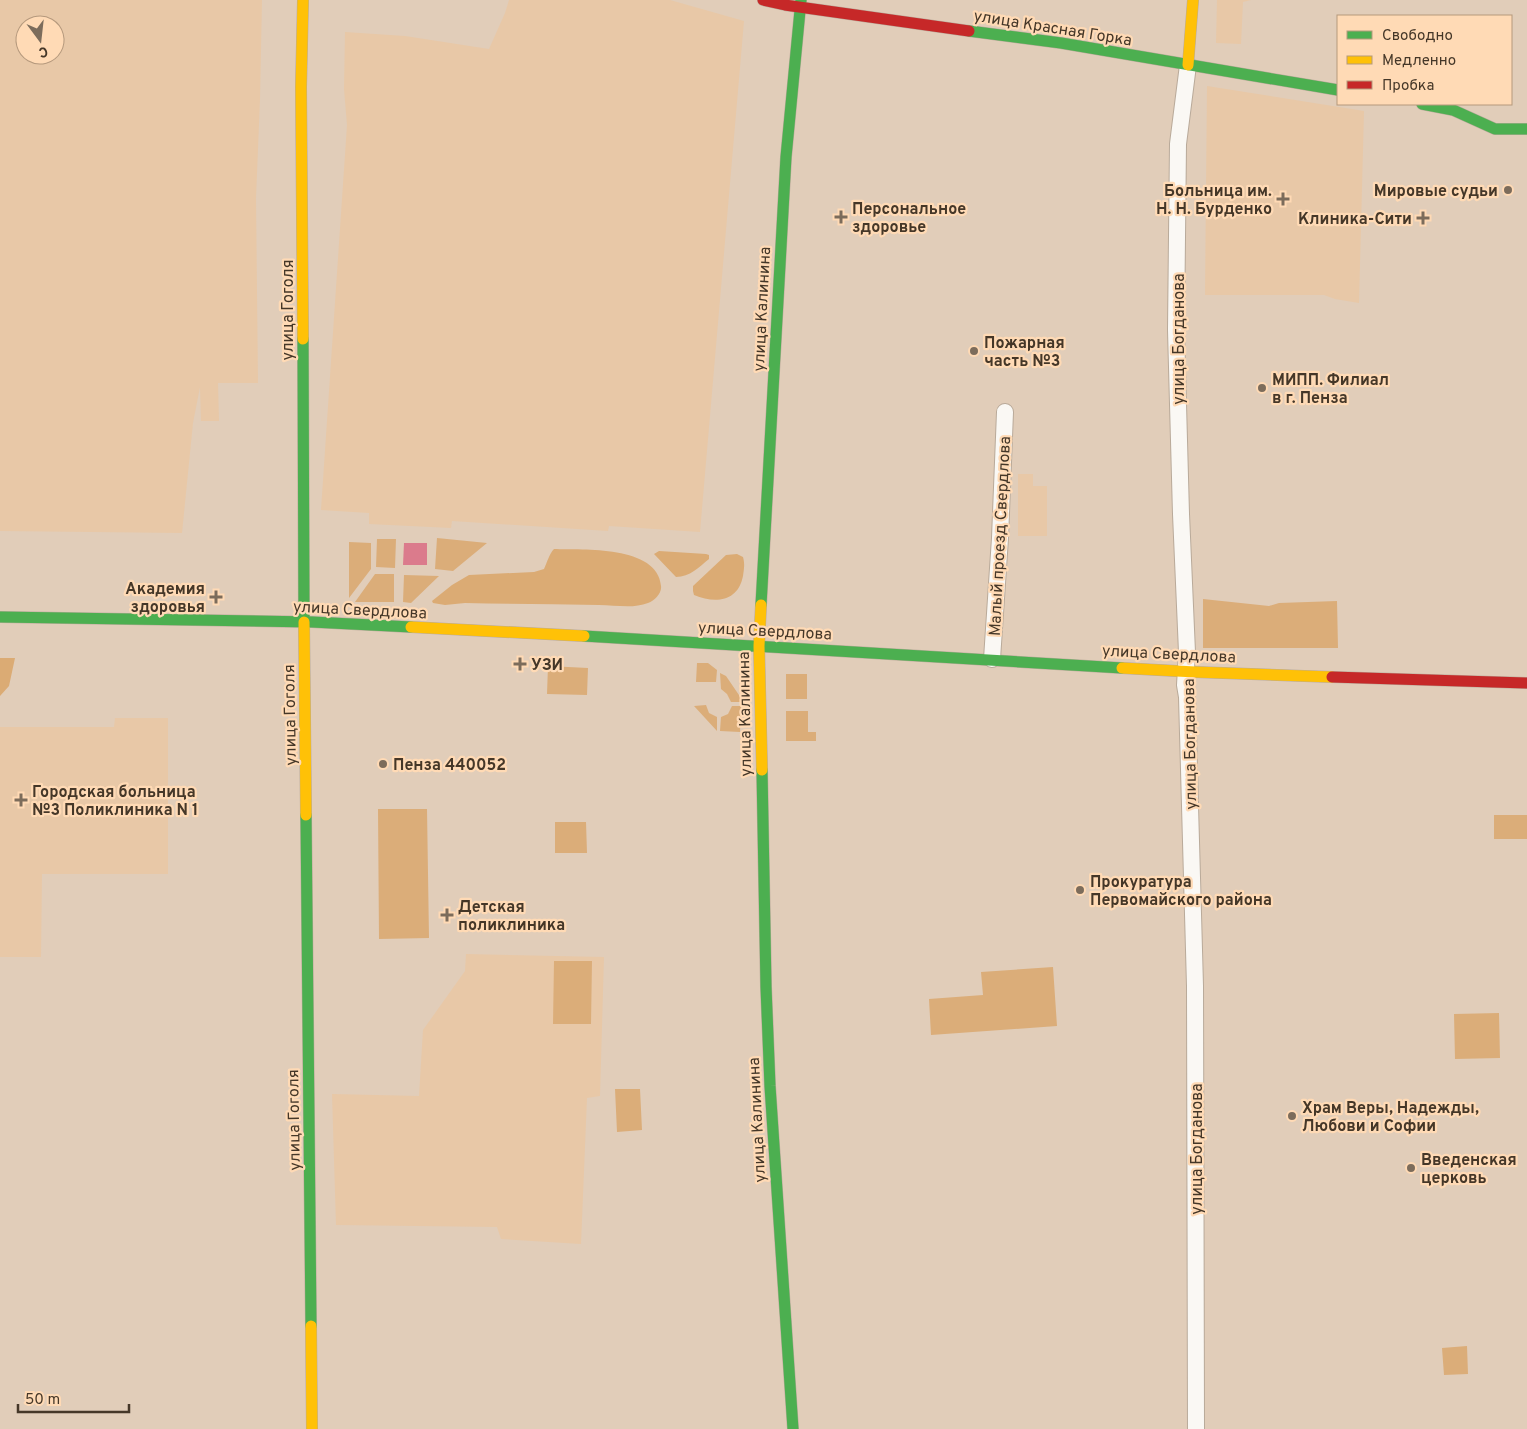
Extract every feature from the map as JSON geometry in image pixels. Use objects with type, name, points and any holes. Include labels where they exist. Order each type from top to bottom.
[{"type":"main road","name":"улица Гоголя","points":[[303,0],[301,87],[304,622],[312,1429]]},
{"type":"main road","name":"улица Красная Горка","points":[[763,0],[1061,43],[1337,90]]},
{"type":"main road","name":"улица Богданова","points":[[1188,65],[1192,0]]},
{"type":"main road","name":"улица Калинина","points":[[793,1429],[767,1022],[759,646],[786,157],[801,4]]},
{"type":"main road","points":[[1428,105],[1451,109],[1495,129],[1527,129]]},
{"type":"main road","name":"улица Свердлова","points":[[0,616],[304,622],[1187,671],[1527,683]]},
{"type":"street","name":"улица Богданова","points":[[1188,65],[1178,144],[1176,330],[1187,642],[1185,685],[1188,698],[1195,1004],[1196,1429]]},
{"type":"street","name":"Малый проезд Свердлова","points":[[992,659],[1000,538],[1005,412]]},
{"type":"shaded area","points":[[0,0],[262,0],[256,198],[258,383],[218,383],[219,421],[201,421],[200,387],[193,423],[182,533],[0,531]]},
{"type":"shaded area","points":[[509,0],[670,0],[744,21],[700,532],[609,526],[608,531],[452,521],[451,528],[369,524],[369,513],[321,510],[347,125],[344,89],[345,32],[405,36],[489,49]]},
{"type":"shaded area","points":[[1217,0],[1251,0],[1243,2],[1241,44],[1216,43]]},
{"type":"shaded area","points":[[1207,86],[1364,111],[1359,303],[1324,295],[1205,295]]},
{"type":"shaded area","points":[[1018,474],[1033,474],[1033,486],[1047,486],[1047,536],[1018,536]]},
{"type":"shaded area","points":[[437,538],[487,543],[453,571],[435,569]]},
{"type":"shaded area","points":[[377,539],[396,539],[395,568],[376,567]]},
{"type":"shaded area","points":[[349,542],[371,543],[371,569],[349,598]]},
{"type":"shaded area","points":[[404,543],[427,543],[427,565],[403,565]]},
{"type":"shaded area","points":[[554,549],[617,552],[647,563],[657,573],[661,586],[658,596],[651,602],[630,606],[465,603],[445,605],[433,603],[432,601],[452,585],[469,575],[534,572],[544,569]]},
{"type":"shaded area","points":[[659,551],[706,554],[709,555],[709,559],[690,573],[676,577],[654,554]]},
{"type":"shaded area","points":[[737,554],[743,557],[743,576],[740,585],[731,596],[717,600],[694,595],[693,586],[726,555]]},
{"type":"shaded area","points":[[375,574],[394,574],[394,602],[355,602]]},
{"type":"shaded area","points":[[404,575],[439,576],[411,603],[403,602]]},
{"type":"shaded area","points":[[1203,599],[1269,606],[1279,603],[1337,601],[1338,648],[1203,648]]},
{"type":"shaded area","points":[[0,658],[15,658],[9,686],[0,696]]},
{"type":"shaded area","points":[[697,663],[708,663],[717,670],[716,682],[696,682]]},
{"type":"shaded area","points":[[548,666],[588,668],[587,695],[547,694]]},
{"type":"shaded area","points":[[720,673],[726,676],[741,698],[741,702],[731,702],[727,694],[721,689]]},
{"type":"shaded area","points":[[786,674],[807,674],[807,699],[786,699]]},
{"type":"shaded area","points":[[706,705],[709,713],[717,717],[717,731],[694,706]]},
{"type":"shaded area","points":[[732,706],[741,706],[740,732],[720,731],[721,717],[728,714]]},
{"type":"shaded area","points":[[786,711],[808,711],[808,732],[816,732],[816,741],[786,741]]},
{"type":"shaded area","points":[[115,718],[168,718],[168,874],[42,874],[41,957],[0,957],[0,727],[114,727]]},
{"type":"shaded area","points":[[378,809],[427,809],[429,938],[379,939]]},
{"type":"shaded area","points":[[1494,815],[1527,815],[1527,839],[1494,839]]},
{"type":"shaded area","points":[[555,822],[586,822],[587,853],[555,853]]},
{"type":"shaded area","points":[[466,954],[604,957],[600,1096],[587,1098],[581,1244],[501,1239],[497,1227],[336,1225],[332,1094],[419,1096],[423,1030],[465,971]]},
{"type":"shaded area","points":[[554,961],[592,961],[591,1024],[553,1024]]},
{"type":"shaded area","points":[[1053,967],[1057,1026],[931,1035],[929,999],[983,995],[981,972]]},
{"type":"shaded area","points":[[1499,1013],[1500,1058],[1455,1059],[1454,1014]]},
{"type":"shaded area","points":[[615,1089],[640,1089],[642,1130],[617,1132]]},
{"type":"shaded area","points":[[1467,1346],[1468,1374],[1444,1375],[1442,1348]]},
{"type":"traffic: fast","points":[[761,605],[786,157],[801,0]]},
{"type":"traffic: fast","points":[[969,31],[1061,43],[1337,90]]},
{"type":"traffic: fast","points":[[1427,105],[1453,110],[1495,129],[1527,129]]},
{"type":"traffic: fast","points":[[303,339],[304,622]]},
{"type":"traffic: fast","points":[[0,617],[312,622],[411,627]]},
{"type":"traffic: fast","points":[[584,636],[1122,668]]},
{"type":"traffic: fast","points":[[762,770],[770,1086],[793,1429]]},
{"type":"traffic: fast","points":[[306,815],[311,1326]]},
{"type":"traffic: slow","points":[[303,0],[301,87],[303,339]]},
{"type":"traffic: slow","points":[[1188,65],[1193,0]]},
{"type":"traffic: slow","points":[[761,605],[759,646],[762,770]]},
{"type":"traffic: slow","points":[[304,622],[306,815]]},
{"type":"traffic: slow","points":[[411,627],[584,636]]},
{"type":"traffic: slow","points":[[1122,668],[1332,677]]},
{"type":"traffic: slow","points":[[311,1326],[312,1429]]},
{"type":"traffic: jam","points":[[763,0],[785,5],[969,31]]},
{"type":"traffic: jam","points":[[1332,677],[1527,683]]},
{"type":"place","name":"Мировые судьи","points":[[1508,190]]},
{"type":"place","name":"Больница им. Н. Н. Бурденко","points":[[1283,199]]},
{"type":"place","name":"Персональное здоровье","points":[[841,217]]},
{"type":"place","name":"Клиника-Сити","points":[[1423,218]]},
{"type":"place","name":"Пожарная часть №3","points":[[974,351]]},
{"type":"place","name":"МИПП. Филиал в г. Пенза","points":[[1262,388]]},
{"type":"place","name":"Академия здоровья","points":[[216,597]]},
{"type":"place","name":"УЗИ","points":[[520,664]]},
{"type":"place","name":"Пенза 440052","points":[[383,764]]},
{"type":"place","name":"Городская больница №3 Поликлиника N 1","points":[[21,800]]},
{"type":"place","name":"Прокуратура Первомайского района","points":[[1080,890]]},
{"type":"place","name":"Детская поликлиника","points":[[447,915]]},
{"type":"place","name":"Храм Веры, Надежды, Любови и Софии","points":[[1292,1116]]},
{"type":"place","name":"Введенская церковь","points":[[1411,1168]]}]
